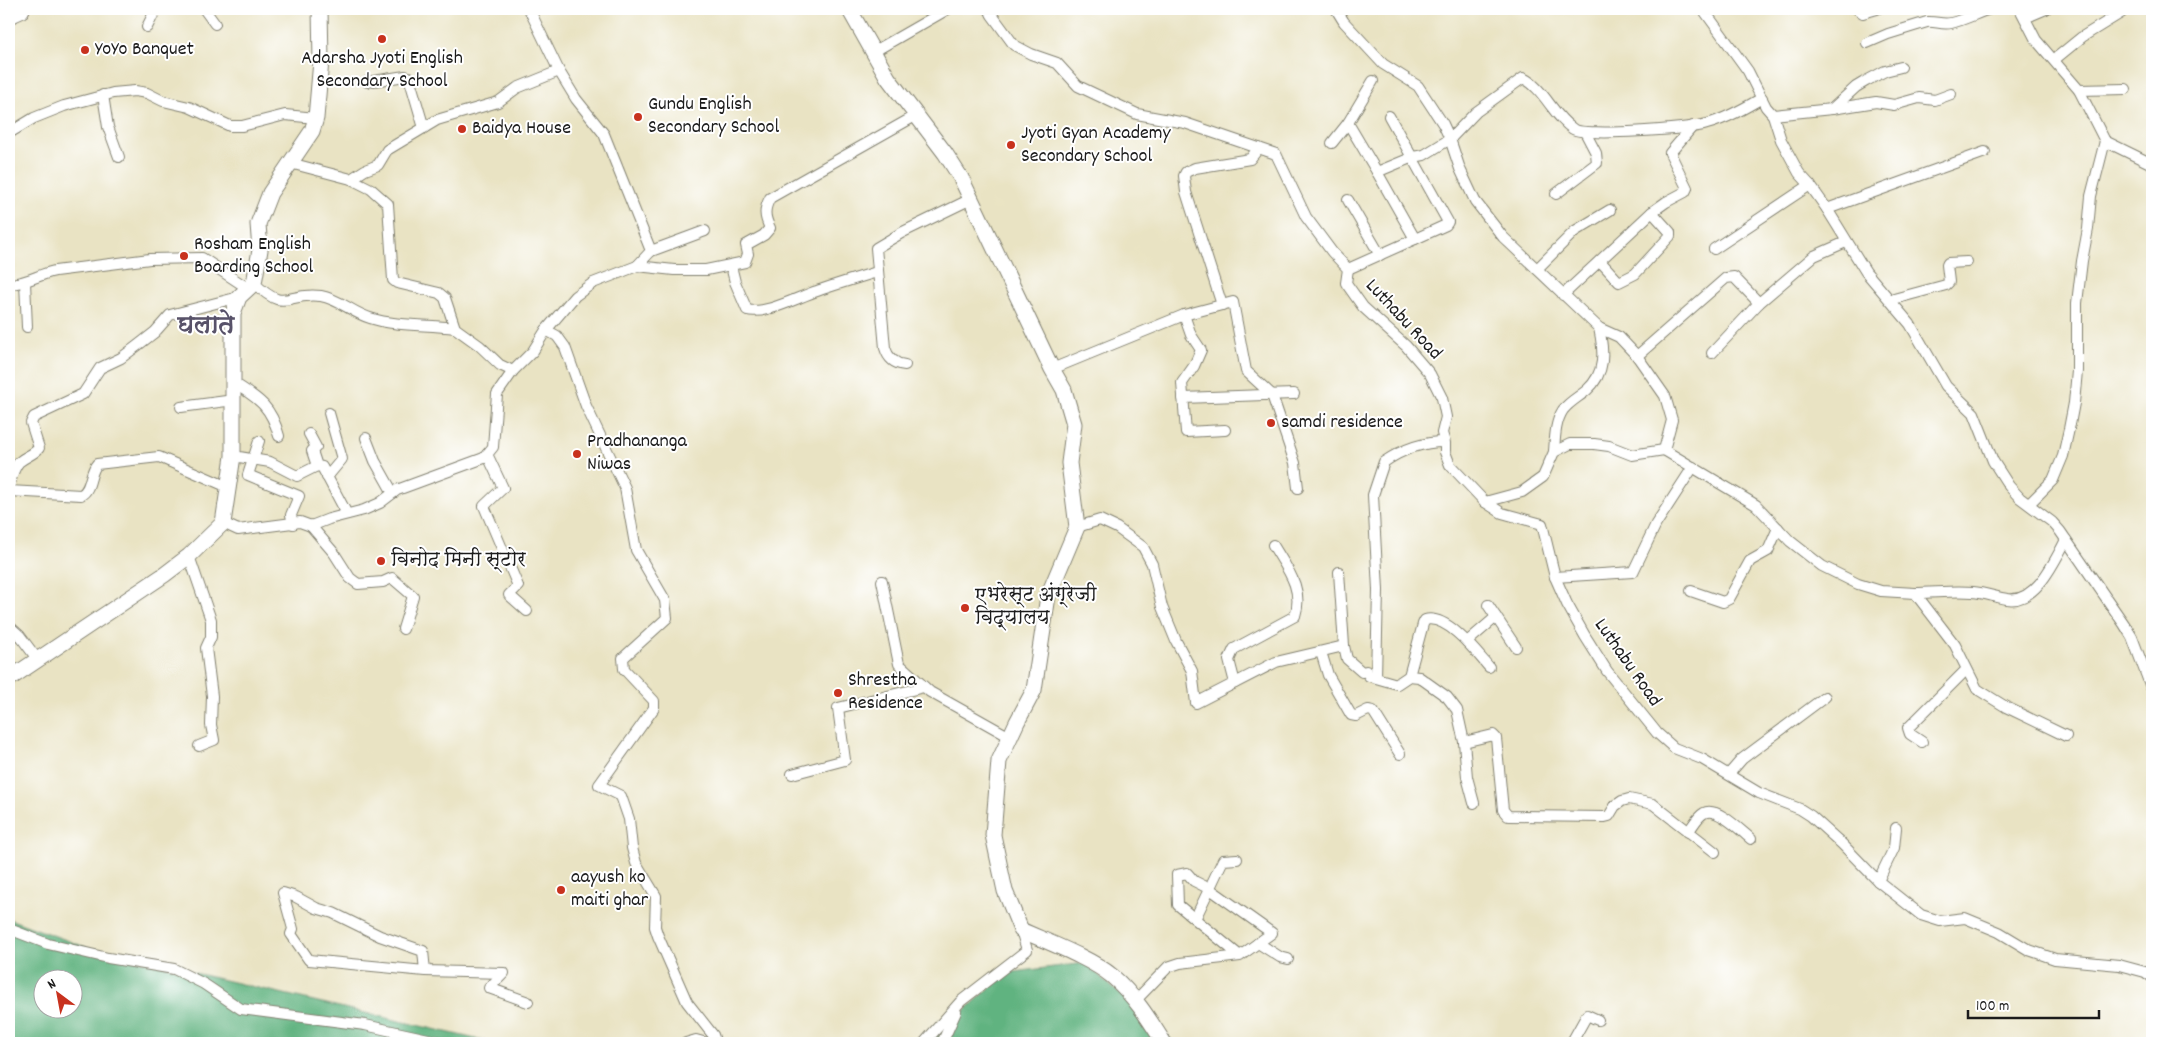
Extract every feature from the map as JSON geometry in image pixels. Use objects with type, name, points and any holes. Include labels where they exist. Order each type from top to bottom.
[{"type":"highway","points":[[9,14],[20,9]]},
{"type":"main road","points":[[9,679],[189,556],[223,523],[233,456],[233,312],[247,289],[260,250],[258,224],[270,192],[312,131],[316,118],[321,61],[320,9]]},
{"type":"main road","points":[[849,9],[888,78],[945,153],[971,199],[1052,370],[1064,390],[1074,424],[1069,463],[1077,527],[1048,596],[1034,690],[999,761],[993,835],[1005,892],[1021,930],[1073,953],[1111,975],[1136,1000],[1164,1043]]},
{"type":"street","points":[[147,26],[156,9]]},
{"type":"street","points":[[204,9],[215,24]]},
{"type":"street","points":[[529,9],[559,71],[576,100],[604,134],[651,251]]},
{"type":"street","points":[[873,52],[948,9]]},
{"type":"street","name":"Luthabu Road","points":[[989,9],[1014,45],[1031,54],[1057,62],[1078,86],[1137,114],[1185,123],[1276,154],[1306,217],[1332,252],[1348,269],[1346,283],[1363,308],[1406,346],[1430,374],[1442,398],[1446,418],[1442,433],[1444,452],[1450,466],[1485,502],[1502,513],[1542,524],[1555,577],[1567,604],[1607,670],[1656,733],[1674,748],[1702,759],[1758,792],[1800,809],[1842,844],[1878,881],[1921,915],[1940,921],[1965,918],[1999,932],[2030,950],[2054,959],[2119,965],[2145,972],[2152,977]]},
{"type":"street","points":[[1336,9],[1344,22],[1383,64],[1418,86],[1443,124],[1460,169],[1475,201],[1504,237],[1599,328],[1619,337],[1637,356],[1665,396],[1668,404],[1672,420],[1664,450]]},
{"type":"street","points":[[1703,9],[1736,52],[1766,107],[1773,115],[1788,154],[1799,173],[1827,209],[1866,272],[1910,324],[1946,386],[1974,413],[1993,461],[2009,486],[2020,498],[2052,522],[2132,637],[2152,690]]},
{"type":"street","points":[[1857,9],[1863,13],[1877,9]]},
{"type":"street","points":[[1867,43],[1888,34],[1927,22],[1950,23],[1990,9]]},
{"type":"street","points":[[2046,9],[2023,13],[2036,40],[2079,90],[2105,141],[2152,164]]},
{"type":"street","points":[[2054,60],[2082,37],[2121,13]]},
{"type":"street","points":[[1832,109],[1856,87],[1885,71],[1901,67]]},
{"type":"street","points":[[351,179],[365,170],[378,165],[388,150],[437,120],[498,102],[517,88],[559,71]]},
{"type":"street","points":[[367,82],[409,77],[424,128]]},
{"type":"street","points":[[1377,172],[1413,157],[1424,156],[1450,139],[1476,112],[1523,78],[1531,82],[1558,116],[1575,131],[1585,132],[1614,133],[1706,125],[1762,98]]},
{"type":"street","points":[[1332,143],[1348,123],[1373,81]]},
{"type":"street","points":[[2079,90],[2126,89]]},
{"type":"street","points":[[9,133],[34,118],[64,106],[103,96],[135,91],[147,93],[163,101],[189,106],[230,126],[242,126],[285,115],[316,118]]},
{"type":"street","points":[[1773,115],[1876,102],[1894,105],[1919,98],[1935,100],[1951,94]]},
{"type":"street","points":[[103,96],[108,127],[119,157]]},
{"type":"street","points":[[311,526],[364,510],[393,493],[484,458],[493,448],[497,394],[513,371],[533,351],[546,330],[575,296],[593,283],[637,266],[689,270],[731,266],[745,262],[748,254],[746,245],[764,235],[770,228],[765,219],[765,207],[770,198],[917,115]]},
{"type":"street","points":[[1348,269],[1446,225],[1448,222],[1389,116]]},
{"type":"street","points":[[1348,123],[1415,239]]},
{"type":"street","points":[[1563,295],[1652,212],[1685,192],[1686,188],[1670,153],[1693,126]]},
{"type":"street","points":[[1556,194],[1597,163],[1596,153],[1585,132]]},
{"type":"street","points":[[2029,504],[2053,480],[2063,456],[2069,430],[2077,372],[2077,303],[2082,261],[2088,229],[2091,196],[2105,141]]},
{"type":"street","points":[[1222,305],[1186,192],[1184,176],[1186,172],[1196,168],[1250,159],[1258,148]]},
{"type":"street","points":[[1827,209],[1985,152]]},
{"type":"street","points":[[290,164],[351,179],[371,189],[388,204],[393,280],[397,283],[439,293],[445,298],[455,328]]},
{"type":"street","points":[[1714,249],[1810,185]]},
{"type":"street","points":[[905,365],[892,361],[887,355],[885,348],[876,248],[903,232],[971,199]]},
{"type":"street","points":[[1348,200],[1380,255]]},
{"type":"street","points":[[1537,269],[1575,231],[1610,210]]},
{"type":"street","points":[[1600,261],[1619,282],[1635,274],[1670,236],[1670,232],[1652,212]]},
{"type":"street","points":[[637,266],[651,251],[705,231]]},
{"type":"street","points":[[1712,353],[1759,303],[1814,256],[1846,242]]},
{"type":"street","points":[[9,284],[25,282],[55,270],[150,259],[202,258],[247,289],[280,301],[321,296],[369,318],[400,325],[455,328],[480,346],[500,365],[513,371]]},
{"type":"street","points":[[1890,300],[1946,285],[1949,282],[1948,263],[1967,262]]},
{"type":"street","points":[[731,266],[734,282],[747,310],[753,312],[766,310],[816,291],[877,272]]},
{"type":"street","points":[[1637,356],[1730,276],[1734,277],[1759,303]]},
{"type":"street","points":[[25,282],[28,327]]},
{"type":"street","points":[[228,486],[159,457],[97,464],[87,490],[80,495],[9,490],[15,468],[39,448],[31,424],[34,417],[83,394],[100,368],[121,358],[137,346],[155,332],[170,315],[247,289]]},
{"type":"street","points":[[1052,370],[1184,315],[1233,302],[1246,371],[1272,395],[1295,463],[1298,488]]},
{"type":"street","points":[[1184,315],[1191,335],[1201,350],[1194,366],[1182,383],[1186,432],[1225,430]]},
{"type":"street","points":[[1485,502],[1522,492],[1544,476],[1554,452],[1557,424],[1563,411],[1574,398],[1587,390],[1602,369],[1604,351],[1599,328]]},
{"type":"street","points":[[546,330],[558,336],[565,347],[586,406],[625,488],[636,550],[665,600],[667,618],[623,658],[624,669],[654,700],[654,708],[599,785],[620,796],[629,819],[632,848],[636,863],[656,896],[654,927],[687,1002],[713,1035],[715,1040],[713,1043]]},
{"type":"street","points":[[234,383],[260,400],[269,410],[275,420],[279,436]]},
{"type":"street","points":[[1183,398],[1294,394]]},
{"type":"street","points":[[181,407],[234,400]]},
{"type":"street","points":[[327,477],[342,459],[329,413]]},
{"type":"street","points":[[310,434],[316,447],[312,451],[317,466]]},
{"type":"street","points":[[366,438],[375,461],[393,493]]},
{"type":"street","points":[[259,440],[248,475],[298,496],[291,515],[293,524]]},
{"type":"street","points":[[1376,677],[1378,590],[1373,495],[1384,462],[1414,446],[1428,442],[1444,442]]},
{"type":"street","points":[[1554,452],[1570,444],[1609,446],[1632,455],[1649,454],[1664,450],[1756,505],[1760,512],[1808,557],[1858,584],[1881,591],[1915,593],[1972,592],[2008,600],[2021,597],[2037,587],[2047,574],[2066,540]]},
{"type":"street","points":[[487,454],[503,488],[484,506],[518,586],[509,595],[527,611]]},
{"type":"street","points":[[233,456],[270,462],[297,476],[317,466],[322,467],[347,514]]},
{"type":"street","points":[[1555,577],[1633,572],[1656,524],[1693,467]]},
{"type":"street","points":[[1077,527],[1100,520],[1117,528],[1143,547],[1152,564],[1165,615],[1192,671],[1196,703],[1276,662],[1344,646]]},
{"type":"street","points":[[223,523],[238,530],[300,522],[311,526],[334,553],[350,578],[358,584],[382,582],[392,578],[413,596],[403,629]]},
{"type":"street","points":[[1691,591],[1723,602],[1729,599],[1750,561],[1768,551],[1778,528]]},
{"type":"street","points":[[1236,683],[1229,660],[1234,649],[1295,616],[1300,602],[1296,587],[1272,545]]},
{"type":"street","points":[[189,556],[211,620],[211,636],[206,648],[212,696],[211,725],[214,740],[199,746]]},
{"type":"street","points":[[1339,572],[1344,646],[1347,659],[1362,672],[1366,671],[1369,676],[1397,684],[1409,676],[1419,677],[1447,697],[1457,710],[1464,742],[1467,777],[1474,803]]},
{"type":"street","points":[[882,581],[899,664],[924,687],[1010,737]]},
{"type":"street","points":[[1915,593],[1955,645],[1977,689],[2006,707],[2066,736]]},
{"type":"street","points":[[1488,605],[1516,647]]},
{"type":"street","points":[[1466,642],[1496,617]]},
{"type":"street","points":[[1409,676],[1425,620],[1431,618],[1439,621],[1461,636],[1489,667]]},
{"type":"street","points":[[9,626],[20,636],[38,660]]},
{"type":"street","points":[[1321,652],[1328,675],[1351,715],[1356,716],[1368,710],[1373,712],[1400,754]]},
{"type":"street","points":[[1922,742],[1910,734],[1908,728],[1966,670]]},
{"type":"street","points":[[792,774],[845,760],[838,708],[924,687]]},
{"type":"street","points":[[1729,774],[1742,759],[1825,697]]},
{"type":"street","points":[[1464,742],[1493,735],[1496,738],[1503,810],[1508,816],[1556,818],[1609,816],[1615,806],[1629,799],[1653,804],[1715,852]]},
{"type":"street","points":[[1688,832],[1698,817],[1704,813],[1713,812],[1721,815],[1751,839]]},
{"type":"street","points":[[1878,881],[1894,848],[1896,828]]},
{"type":"street","points":[[1195,919],[1223,860],[1236,860]]},
{"type":"street","points":[[1136,1000],[1168,967],[1180,963],[1240,956],[1272,933],[1194,881],[1187,873],[1177,875],[1178,905],[1240,956]]},
{"type":"street","points":[[424,971],[423,951],[380,936],[332,913],[283,893],[294,930],[291,934],[309,960],[424,971],[504,973],[489,988],[528,1002]]},
{"type":"street","points":[[9,928],[48,944],[108,958],[174,969],[204,984],[241,1009],[365,1025],[446,1043]]},
{"type":"street","points":[[924,1043],[961,1000],[1027,950],[1021,930]]},
{"type":"street","points":[[1258,943],[1280,957],[1288,959]]},
{"type":"street","points":[[942,1043],[961,1000]]},
{"type":"street","points":[[1573,1043],[1587,1015],[1598,1020]]},
{"type":"street","points":[[686,1043],[696,1040],[707,1043]]},
{"type":"green space","points":[[9,919],[88,948],[493,1043],[9,1043]]},
{"type":"green space","points":[[1085,963],[1175,1043],[929,1043],[1006,973]]},
{"type":"place","name":"Adarsha Jyoti English Secondary School","points":[[382,39]]},
{"type":"place","name":"YoYo Banquet","points":[[85,50]]},
{"type":"place","name":"Gundu English Secondary School","points":[[638,117]]},
{"type":"place","name":"Baidya House","points":[[462,129]]},
{"type":"place","name":"Jyoti Gyan Academy Secondary School","points":[[1011,145]]},
{"type":"place","name":"Rosham English Boarding School","points":[[184,256]]},
{"type":"place","name":"samdi residence","points":[[1271,423]]},
{"type":"place","name":"Pradhananga Niwas","points":[[577,454]]},
{"type":"place","name":"विनोद मिनी स्टोर","points":[[381,561]]},
{"type":"place","name":"एभरेस्ट अंग्रेजी विद्यालय","points":[[965,608]]},
{"type":"place","name":"Shrestha Residence","points":[[838,693]]},
{"type":"place","name":"aayush ko maiti ghar","points":[[561,890]]},
{"type":"district","name":"घलाते","points":[[206,327]]}]
